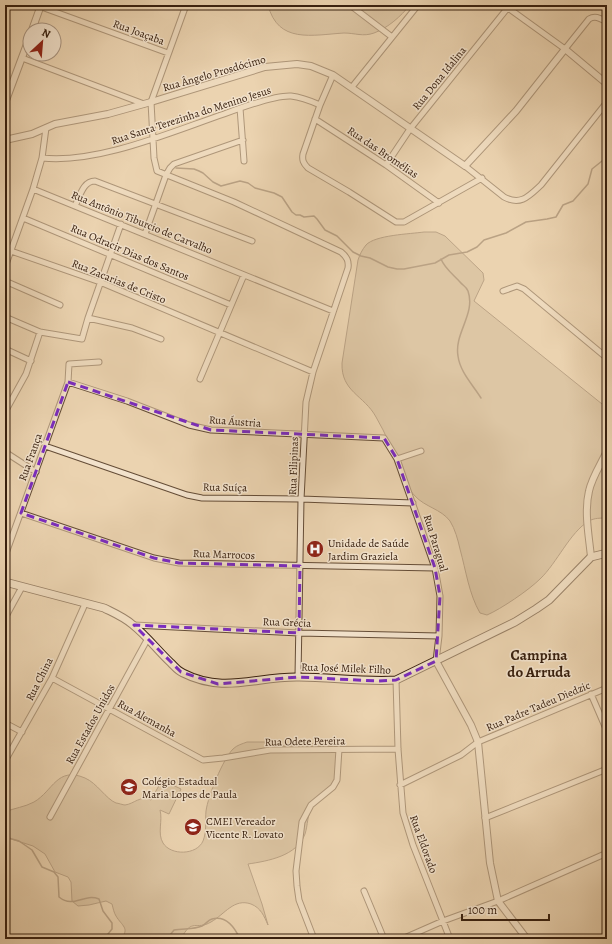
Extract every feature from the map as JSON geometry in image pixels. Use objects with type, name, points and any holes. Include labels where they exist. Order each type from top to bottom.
[{"type":"main road","points":[[591,557],[607,553]]},
{"type":"main road","name":"Rua José Milek Filho","points":[[5,582],[104,608],[118,614],[134,625],[147,640],[181,672],[201,681],[218,684],[233,684],[298,677],[377,682],[396,680],[515,622],[549,600],[591,557]]},
{"type":"street","points":[[166,175],[157,171],[154,158],[151,102],[186,5]]},
{"type":"street","points":[[350,5],[392,37]]},
{"type":"street","points":[[352,87],[418,5]]},
{"type":"street","points":[[34,22],[39,6]]},
{"type":"street","name":"Rua Joaçaba","points":[[39,6],[168,53]]},
{"type":"street","points":[[507,6],[565,49],[607,84]]},
{"type":"street","name":"Rua Dona Idalina","points":[[386,165],[410,129],[507,6]]},
{"type":"street","points":[[465,166],[516,111],[589,19],[598,17],[607,22]]},
{"type":"street","points":[[5,100],[22,58]]},
{"type":"street","points":[[33,62],[144,104]]},
{"type":"street","name":"Rua Ângelo Prosdócimo","points":[[5,140],[32,134],[70,120],[108,114],[144,104],[265,67],[296,64],[311,66],[333,75],[482,178],[504,197],[512,200],[524,199],[541,185],[607,102]]},
{"type":"street","points":[[333,75],[320,105],[302,159],[308,168],[396,222],[404,222],[482,178]]},
{"type":"street","name":"Rua Santa Terezinha do Menino Jesus","points":[[42,158],[59,159],[103,153],[153,139],[240,108],[280,97],[291,96],[302,98],[320,105]]},
{"type":"street","points":[[240,108],[244,161]]},
{"type":"street","name":"Rua das Bromélias","points":[[316,119],[440,203]]},
{"type":"street","points":[[5,267],[33,189],[42,158],[46,128]]},
{"type":"street","points":[[145,234],[166,175],[174,164],[243,140]]},
{"type":"street","name":"Rua Filipinas","points":[[166,175],[234,202],[342,252],[346,256],[348,262],[348,268],[313,372],[306,402],[301,499],[298,677]]},
{"type":"street","points":[[75,206],[86,184],[90,181],[95,181],[252,241]]},
{"type":"street","name":"Rua Antônio Tiburcio de Carvalho","points":[[33,189],[333,311]]},
{"type":"street","name":"Rua Odracir Dias dos Santos","points":[[23,218],[231,305]]},
{"type":"street","points":[[5,317],[40,332],[82,340],[100,282],[121,224]]},
{"type":"street","name":"Rua Zacarias de Cristo","points":[[11,251],[100,282],[313,372]]},
{"type":"street","points":[[200,379],[244,275]]},
{"type":"street","points":[[5,280],[60,305]]},
{"type":"street","points":[[503,291],[517,286],[524,289],[607,358]]},
{"type":"street","points":[[88,318],[132,328],[161,339]]},
{"type":"street","points":[[5,412],[26,374],[40,332]]},
{"type":"street","points":[[5,349],[31,361]]},
{"type":"street","name":"Rua França","points":[[5,556],[68,382],[69,364],[99,362]]},
{"type":"street","name":"Rua Áustria","points":[[68,382],[127,401],[189,425],[211,430],[384,438]]},
{"type":"street","name":"Rua Paragual","points":[[384,438],[397,459],[435,568],[440,596],[439,636],[436,661]]},
{"type":"street","name":"Rua Suíça","points":[[45,446],[187,495],[202,498],[301,499],[413,504]]},
{"type":"street","points":[[397,459],[421,451]]},
{"type":"street","points":[[591,557],[587,509],[589,491],[607,451]]},
{"type":"street","points":[[5,452],[36,472]]},
{"type":"street","name":"Rua Marrocos","points":[[21,513],[154,558],[187,563],[435,568]]},
{"type":"street","points":[[5,618],[22,587]]},
{"type":"street","name":"Rua China","points":[[5,762],[52,678],[85,604]]},
{"type":"street","name":"Rua Grécia","points":[[134,625],[439,636]]},
{"type":"street","name":"Rua Estados Unidos","points":[[50,817],[147,640]]},
{"type":"street","points":[[436,661],[471,725],[478,742],[490,863],[498,901],[527,939]]},
{"type":"street","name":"Rua Alemanha","points":[[52,678],[190,753]]},
{"type":"street","name":"Rua Eldorado","points":[[396,680],[398,749],[403,813],[413,845],[450,939]]},
{"type":"street","name":"Rua Padre Tadeu Diedzic","points":[[400,785],[461,755],[478,742],[607,688]]},
{"type":"street","points":[[591,694],[607,731]]},
{"type":"street","points":[[5,723],[22,732]]},
{"type":"street","name":"Rua Odete Pereira","points":[[190,753],[203,760],[270,750],[398,749]]},
{"type":"street","points":[[314,939],[299,900],[297,886],[296,871],[302,822],[311,805],[333,788],[337,780],[339,750]]},
{"type":"street","points":[[486,818],[607,769]]},
{"type":"street","points":[[402,939],[443,921],[498,901],[607,853]]},
{"type":"street","points":[[364,891],[384,939]]},
{"type":"street","points":[[600,939],[607,936]]},
{"type":"highlighted area","points":[[68,382],[211,430],[384,438],[397,459],[435,568],[440,596],[436,661],[396,680],[377,681],[298,677],[218,684],[181,672],[134,625],[299,633],[300,566],[179,563],[154,558],[21,513]]},
{"type":"shaded area","points":[[268,5],[410,5],[394,21],[374,33],[366,35],[344,33],[309,35],[288,32],[280,26],[273,17]]},
{"type":"shaded area","points":[[424,232],[436,232],[445,236],[483,273],[484,280],[474,301],[607,408],[607,518],[593,519],[582,526],[540,579],[515,599],[487,615],[480,613],[476,606],[468,582],[457,538],[450,521],[442,514],[419,500],[413,493],[407,484],[376,417],[349,387],[345,381],[343,373],[342,363],[358,260],[362,250],[366,245],[377,239]]},
{"type":"shaded area","points":[[247,742],[264,742],[285,746],[318,743],[335,745],[337,758],[335,782],[312,807],[309,813],[305,834],[296,848],[273,859],[248,864],[268,925],[260,910],[251,904],[240,903],[230,908],[211,922],[191,926],[181,939],[121,939],[125,930],[115,915],[112,904],[106,901],[78,906],[72,901],[71,882],[68,877],[55,872],[45,854],[33,846],[5,837],[5,812],[34,802],[62,777],[76,775],[85,778],[94,783],[112,801],[125,805],[140,799],[151,800],[162,780],[181,789],[169,814],[160,810],[161,839],[167,847],[172,850],[178,852],[190,851],[200,846],[203,841],[207,804],[225,761],[233,749]]},
{"type":"waterway","points":[[176,168],[194,169],[203,173],[213,182],[221,186],[240,181],[248,183],[255,188],[274,193],[282,197],[292,212],[296,215],[304,217],[314,216],[325,230],[337,236],[353,252],[388,267],[404,269],[435,263],[449,255],[467,252],[477,247],[484,240],[506,233],[526,222],[556,217],[563,205],[573,201],[588,184],[592,169],[607,157]]},
{"type":"waterway","points":[[441,259],[447,269],[468,291],[470,299],[469,308],[459,339],[458,356],[464,373],[481,398]]},
{"type":"waterway","points":[[5,837],[19,841],[32,850],[42,867],[54,872],[58,877],[59,897],[69,902],[88,898],[99,899],[103,911],[112,923],[112,929],[104,939]]},
{"type":"waterway","points":[[167,939],[174,930],[199,927],[217,918],[230,923],[240,939]]},
{"type":"place","name":"Unidade de Saúde Jardim Graziela","points":[[315,549]]},
{"type":"place","name":"Colégio Estadual Maria Lopes de Paula","points":[[129,787]]},
{"type":"place","name":"CMEI Vereador Vicente R. Lovato","points":[[193,827]]},
{"type":"district","name":"Campina do Arruda","points":[[539,664]]}]
